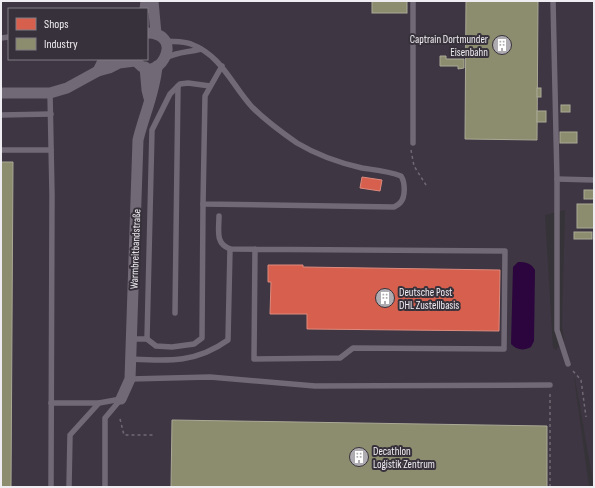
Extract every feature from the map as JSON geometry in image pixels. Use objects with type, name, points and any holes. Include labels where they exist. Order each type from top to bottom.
[{"type":"street","points":[[1,93],[50,93],[67,88],[98,71],[119,63],[135,60],[145,67],[152,68],[162,63],[166,58],[167,52],[156,36],[153,1]]},
{"type":"street","points":[[98,71],[105,60]]},
{"type":"street","name":"Warmbreitbandstraße","points":[[121,399],[130,379],[138,140],[143,120],[154,91],[157,66]]},
{"type":"street","name":"Warmbreitbandstraße","points":[[145,67],[147,90],[150,99]]},
{"type":"lane","points":[[413,1],[413,143]]},
{"type":"lane","points":[[553,1],[557,179],[557,330],[568,364]]},
{"type":"lane","points":[[156,36],[190,43],[212,55],[222,66],[251,106],[275,128],[298,143],[340,162],[363,168],[393,172],[401,176],[404,180],[404,196],[401,203],[394,207],[203,204]]},
{"type":"lane","points":[[166,58],[175,53],[192,52],[201,49]]},
{"type":"lane","points":[[132,339],[147,339],[156,346],[172,347],[194,344],[202,338],[204,96],[222,66]]},
{"type":"lane","points":[[147,339],[152,130],[170,94],[180,84],[188,83],[210,86]]},
{"type":"lane","points":[[175,313],[178,86]]},
{"type":"lane","points":[[50,93],[52,194],[50,487]]},
{"type":"lane","points":[[1,115],[51,114]]},
{"type":"lane","points":[[1,150],[51,150]]},
{"type":"lane","points":[[557,179],[594,180]]},
{"type":"lane","points":[[219,216],[219,240],[223,246],[230,248],[505,251],[504,349],[353,348],[340,358],[254,359],[255,249]]},
{"type":"lane","points":[[131,359],[169,361],[196,357],[218,348],[228,340],[230,248]]},
{"type":"lane","points":[[130,379],[210,377],[315,386],[550,385]]},
{"type":"lane","points":[[51,403],[99,403],[121,399]]},
{"type":"lane","points":[[105,487],[105,418],[121,399]]},
{"type":"lane","points":[[69,487],[70,435],[99,403]]},
{"type":"path","points":[[413,143],[410,146],[410,150],[414,166],[426,185]]},
{"type":"path","points":[[568,364],[581,380],[586,417]]},
{"type":"path","points":[[550,385],[550,487]]},
{"type":"path","points":[[120,419],[124,434],[153,435]]},
{"type":"shaded area","points":[[1,1],[594,1],[594,487],[574,377],[589,487],[1,487]],"holes":[[[565,210],[562,325],[564,339],[556,350],[553,348],[545,215]]]},
{"type":"shaded area","points":[[518,262],[528,263],[535,270],[534,341],[531,347],[523,349],[515,348],[511,344],[513,267]]},
{"type":"building: Shops","points":[[362,177],[382,180],[380,191],[360,188]]},
{"type":"building: Shops","name":"Deutsche Post DHL Zustellbasis","points":[[268,265],[303,265],[303,267],[500,270],[499,331],[307,329],[307,314],[270,314],[271,282],[268,282]]},
{"type":"building: Industry","points":[[372,1],[407,1],[407,13],[372,13]]},
{"type":"building: Industry","name":"Captrain Dortmunder Eisenbahn","points":[[466,1],[538,1],[537,140],[465,139]]},
{"type":"building: Industry","points":[[440,56],[446,56],[446,59],[464,59],[464,68],[458,69],[458,66],[440,66]]},
{"type":"building: Industry","points":[[537,88],[541,88],[541,97],[537,97]]},
{"type":"building: Industry","points":[[561,105],[570,105],[570,112],[561,112]]},
{"type":"building: Industry","points":[[537,111],[546,111],[546,122],[537,122]]},
{"type":"building: Industry","points":[[560,132],[577,132],[577,143],[560,143]]},
{"type":"building: Industry","points":[[1,162],[13,162],[11,487],[1,487]]},
{"type":"building: Industry","points":[[584,190],[594,190],[594,199],[584,199]]},
{"type":"building: Industry","points":[[577,204],[594,204],[594,228],[577,228]]},
{"type":"building: Industry","points":[[574,232],[592,232],[592,239],[574,239]]},
{"type":"building: Industry","name":"Decathlon Logistik Zentrum","points":[[172,420],[547,426],[547,487],[171,487]]},
{"type":"place","name":"Captrain Dortmunder Eisenbahn","points":[[502,45]]},
{"type":"place","name":"Deutsche Post DHL Zustellbasis","points":[[385,298]]},
{"type":"place","name":"Decathlon Logistik Zentrum","points":[[359,457]]}]
